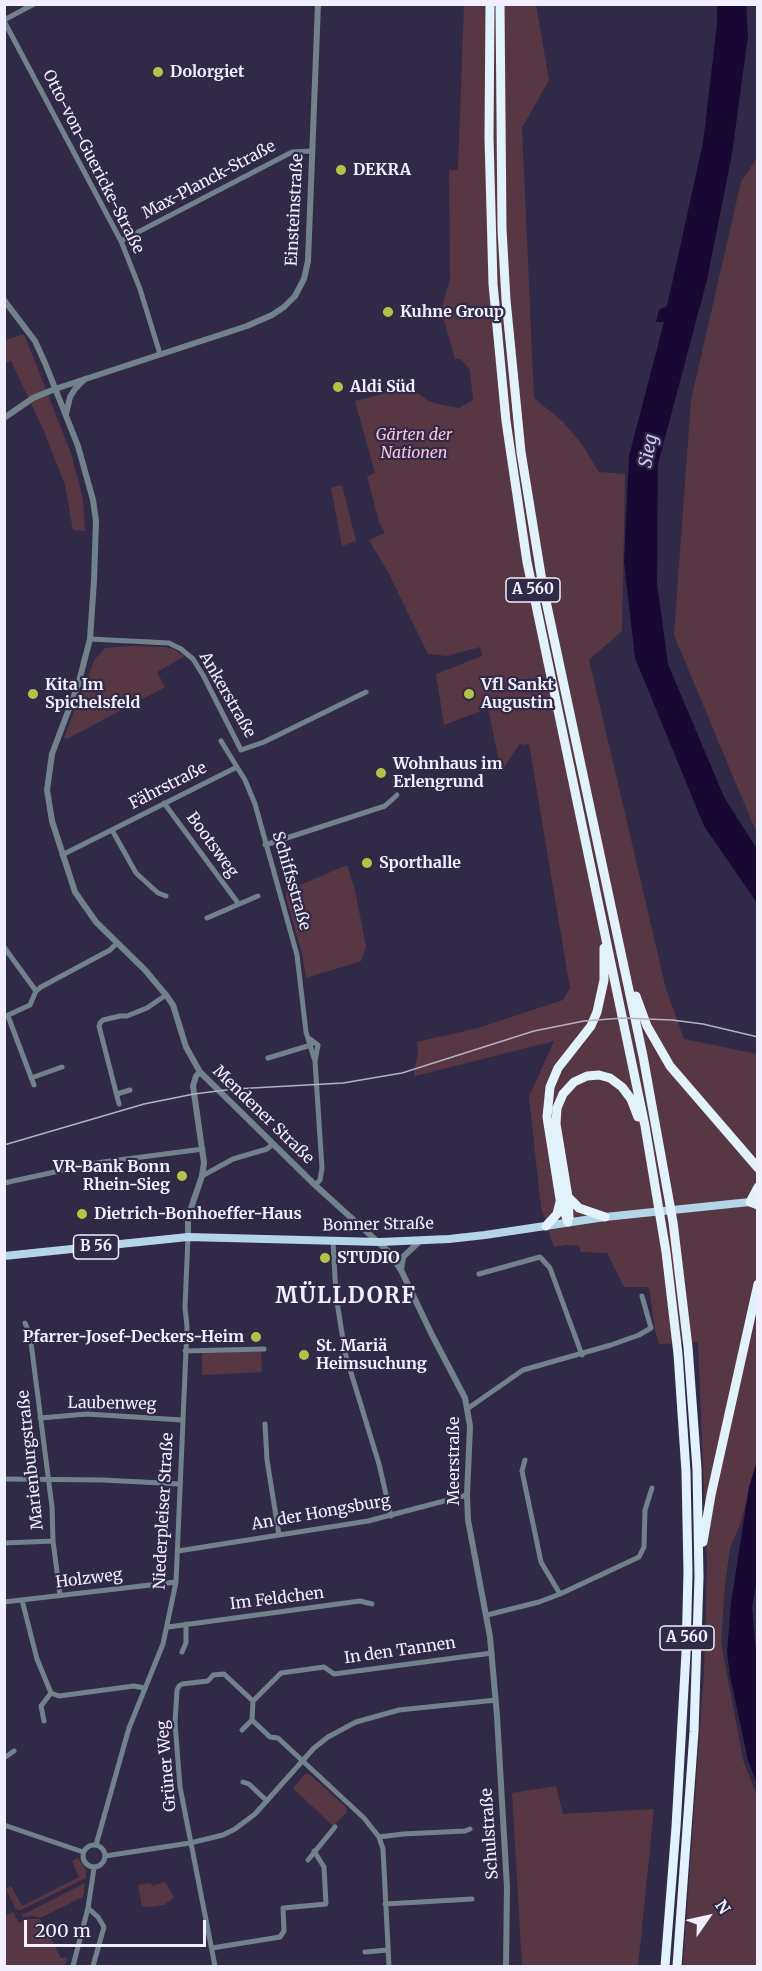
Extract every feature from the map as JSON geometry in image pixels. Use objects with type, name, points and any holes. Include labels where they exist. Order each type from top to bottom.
[{"type":"highway","name":"A 560","points":[[490,4],[489,138],[493,284],[506,421],[527,562],[626,1028],[666,1252],[678,1354],[686,1472],[688,1561],[684,1701],[665,1966]]},
{"type":"highway","name":"A 560","points":[[500,4],[502,229],[506,311],[521,452],[548,610],[624,963],[661,1153],[682,1284],[698,1469],[699,1577],[694,1732],[676,1966]]},
{"type":"highway","points":[[568,1222],[547,1117],[550,1087],[558,1068],[591,1026],[597,1012],[604,980],[603,925]]},
{"type":"highway","points":[[624,963],[647,1026],[670,1066],[755,1165],[758,1172]]},
{"type":"highway","points":[[546,1226],[557,1214],[564,1198],[556,1124],[557,1108],[563,1094],[574,1082],[588,1076],[599,1075],[610,1078],[622,1087],[637,1113],[651,1165]]},
{"type":"highway","points":[[754,1203],[758,1187]]},
{"type":"highway","points":[[564,1198],[579,1208],[605,1217]]},
{"type":"highway","points":[[699,1577],[711,1495],[758,1284]]},
{"type":"main road","name":"Bonner Straße","points":[[4,1256],[188,1238],[333,1242],[421,1240],[485,1235],[692,1207],[754,1203]]},
{"type":"street","points":[[4,20],[34,4]]},
{"type":"street","name":"Einsteinstraße","points":[[4,418],[33,398],[55,388],[247,326],[272,315],[295,297],[304,279],[308,261],[318,4]]},
{"type":"street","name":"Otto-von-Guericke-Straße","points":[[4,20],[121,241],[140,289],[160,354]]},
{"type":"street","name":"Max-Planck-Straße","points":[[121,241],[292,152],[312,151]]},
{"type":"street","name":"Mendener Straße","points":[[4,300],[35,340],[66,414],[92,493],[96,520],[94,600],[90,639],[78,685],[56,740],[48,772],[47,791],[62,855],[79,900],[94,920],[145,970],[166,995],[172,1005],[186,1047],[200,1072],[315,1185],[367,1233],[380,1242]]},
{"type":"street","points":[[66,414],[70,398],[85,378]]},
{"type":"street","name":"Ankerstraße","points":[[90,639],[169,643],[181,649],[193,659],[201,672],[241,750],[264,742],[366,692]]},
{"type":"street","name":"Schiffsstraße","points":[[221,741],[237,766],[255,804],[297,955],[303,1010],[315,1061]]},
{"type":"street","name":"Fährstraße","points":[[62,855],[237,766]]},
{"type":"street","points":[[265,845],[385,806],[397,795]]},
{"type":"street","name":"Bootsweg","points":[[164,803],[238,903]]},
{"type":"street","points":[[112,830],[136,873],[158,893],[166,897]]},
{"type":"street","points":[[207,918],[258,896]]},
{"type":"street","points":[[34,1085],[6,1017],[30,1005],[36,991],[51,981],[110,950],[117,943]]},
{"type":"street","points":[[4,947],[36,991]]},
{"type":"street","points":[[119,1104],[100,1023],[103,1020],[127,1016],[147,1008],[166,995]]},
{"type":"street","points":[[308,1038],[318,1045],[315,1061],[322,1175],[315,1185]]},
{"type":"street","points":[[268,1058],[310,1045]]},
{"type":"street","points":[[31,1078],[62,1067]]},
{"type":"street","points":[[188,1238],[188,1217],[202,1176],[203,1149],[193,1086],[200,1072]]},
{"type":"street","points":[[117,1094],[130,1090]]},
{"type":"street","points":[[202,1176],[233,1160],[267,1149],[273,1144]]},
{"type":"street","points":[[4,1183],[96,1163],[203,1149]]},
{"type":"street","name":"Niederpleiser Straße","points":[[96,1845],[129,1728],[163,1644],[176,1582],[187,1327],[185,1307],[188,1238]]},
{"type":"street","points":[[401,1270],[403,1257],[421,1240]]},
{"type":"street","points":[[333,1242],[336,1295],[345,1353],[391,1516]]},
{"type":"street","name":"Meerstraße","points":[[380,1242],[401,1270],[464,1396],[470,1426],[468,1520],[487,1615],[496,1700]]},
{"type":"street","points":[[479,1274],[540,1257],[550,1268],[582,1354]]},
{"type":"street","points":[[467,1409],[523,1370],[582,1354],[630,1338],[651,1328],[642,1296]]},
{"type":"street","name":"Marienburgstraße","points":[[25,1323],[30,1335],[52,1507],[53,1541],[60,1595]]},
{"type":"street","points":[[185,1351],[264,1349]]},
{"type":"street","name":"Laubenweg","points":[[40,1418],[87,1414],[183,1420]]},
{"type":"street","points":[[266,1424],[267,1460],[279,1535]]},
{"type":"street","points":[[525,1460],[522,1471],[542,1562],[560,1594]]},
{"type":"street","points":[[4,1479],[180,1484]]},
{"type":"street","points":[[487,1615],[539,1602],[560,1594],[639,1557],[644,1547],[645,1510],[652,1488]]},
{"type":"street","name":"An der Hongsburg","points":[[178,1551],[337,1527],[391,1516],[467,1495]]},
{"type":"street","points":[[4,1543],[53,1541]]},
{"type":"street","name":"Holzweg","points":[[4,1602],[176,1582]]},
{"type":"street","points":[[22,1600],[37,1659],[51,1693],[59,1696],[134,1686],[144,1688]]},
{"type":"street","name":"Im Feldchen","points":[[168,1627],[360,1601],[372,1604]]},
{"type":"street","points":[[182,1652],[186,1643],[186,1624]]},
{"type":"street","name":"In den Tannen","points":[[253,1701],[281,1673],[324,1667],[334,1674],[492,1653]]},
{"type":"street","name":"Grüner Weg","points":[[215,1966],[180,1787],[176,1739],[177,1690],[182,1684],[208,1681],[213,1675],[224,1674],[253,1701]]},
{"type":"street","points":[[44,1721],[41,1706],[51,1693]]},
{"type":"street","points":[[105,1856],[190,1843],[224,1834],[255,1814],[302,1760],[328,1737],[370,1716],[428,1706],[496,1700]]},
{"type":"street","name":"Schulstraße","points":[[496,1700],[507,1887],[506,1966]]},
{"type":"street","points":[[242,1730],[252,1720],[253,1701]]},
{"type":"street","points":[[252,1720],[270,1737],[278,1738],[302,1760],[364,1818],[379,1837],[383,1849],[389,1966]]},
{"type":"street","points":[[4,1758],[14,1751]]},
{"type":"street","points":[[243,1782],[249,1784],[267,1801]]},
{"type":"street","points":[[4,1825],[83,1852]]},
{"type":"street","points":[[308,1860],[334,1827]]},
{"type":"street","points":[[379,1837],[470,1829]]},
{"type":"street","points":[[83,1852],[90,1846],[96,1845],[102,1849],[105,1856]]},
{"type":"street","points":[[212,1948],[280,1937],[284,1931],[283,1908],[326,1904],[324,1867],[314,1851]]},
{"type":"street","points":[[83,1852],[84,1863],[94,1868]]},
{"type":"street","points":[[94,1868],[100,1865],[105,1856]]},
{"type":"street","points":[[73,1966],[88,1908],[94,1868]]},
{"type":"street","points":[[385,1904],[472,1899]]},
{"type":"street","points":[[88,1908],[98,1917],[104,1927],[93,1966]]},
{"type":"street","points":[[364,1952],[388,1950]]},
{"type":"green space","name":"Gärten der Nationen","points":[[464,5],[536,5],[549,80],[522,128],[534,398],[563,422],[581,443],[599,472],[625,474],[622,631],[589,660],[666,989],[684,1039],[757,1054],[757,1461],[740,1525],[730,1548],[721,1642],[743,1760],[757,1796],[757,1966],[683,1966],[704,1672],[707,1562],[698,1342],[659,1344],[649,1287],[624,1287],[607,1253],[581,1252],[579,1246],[554,1247],[541,1207],[529,1097],[554,1041],[415,1076],[414,1072],[418,1053],[417,1042],[478,1028],[563,1000],[570,988],[529,744],[520,743],[503,769],[500,766],[488,708],[444,725],[436,674],[482,656],[480,647],[447,656],[428,654],[388,572],[369,540],[385,533],[379,522],[367,476],[375,473],[355,401],[409,387],[429,401],[441,405],[459,408],[473,400],[470,370],[461,359],[455,359],[441,310],[450,280],[449,170],[458,170]]},
{"type":"green space","points":[[757,158],[757,834],[674,635],[691,400],[741,182]]},
{"type":"green space","points":[[24,334],[71,453],[83,499],[85,531],[73,530],[65,485],[44,431],[11,361],[5,363],[5,340]]},
{"type":"green space","points":[[342,485],[356,541],[342,546],[331,488]]},
{"type":"green space","points":[[164,647],[185,656],[157,672],[165,687],[67,739],[64,737],[95,659],[105,648]]},
{"type":"green space","points":[[347,865],[355,890],[366,947],[361,961],[306,978],[302,954],[286,897],[287,892]]},
{"type":"green space","points":[[261,1351],[262,1372],[202,1375],[202,1353]]},
{"type":"green space","points":[[305,1774],[309,1774],[346,1807],[347,1812],[333,1826],[293,1788]]},
{"type":"green space","points":[[556,1786],[563,1814],[654,1809],[638,1966],[522,1966],[512,1793]]},
{"type":"green space","points":[[78,1858],[86,1870],[86,1878],[21,1910],[16,1909],[6,1889],[11,1886],[22,1906],[79,1877],[72,1861]]},
{"type":"green space","points":[[165,1882],[174,1897],[164,1905],[142,1906],[138,1885],[151,1883],[152,1886]]},
{"type":"green space","points":[[85,1883],[83,1897],[40,1918],[23,1917],[22,1915]]},
{"type":"green space","points":[[13,1912],[19,1923],[25,1919],[40,1919],[61,1958],[67,1958],[65,1966],[5,1966],[5,1916]]},
{"type":"water","name":"Sieg","points":[[717,5],[746,5],[748,36],[732,154],[707,280],[658,464],[657,583],[668,664],[724,797],[757,849],[757,903],[704,826],[635,658],[624,562],[629,456],[664,322],[656,322],[659,310],[667,306],[703,143],[717,24]]},
{"type":"water","points":[[757,1461],[758,1575],[752,1607],[758,1675],[757,1783],[748,1761],[727,1652],[731,1603],[749,1487]]},
{"type":"tram line","points":[[4,1145],[144,1104],[194,1094],[234,1089],[343,1083],[402,1073],[534,1031],[584,1021],[623,1018],[672,1020],[703,1024],[758,1037]]},
{"type":"place","name":"Dolorgiet","points":[[158,72]]},
{"type":"place","name":"DEKRA","points":[[341,170]]},
{"type":"place","name":"Kuhne Group","points":[[388,312]]},
{"type":"place","name":"Aldi Süd","points":[[338,387]]},
{"type":"place","name":"Kita Im Spichelsfeld","points":[[33,694]]},
{"type":"place","name":"Vfl Sankt Augustin","points":[[469,694]]},
{"type":"place","name":"Wohnhaus im Erlengrund","points":[[381,773]]},
{"type":"place","name":"Sporthalle","points":[[367,863]]},
{"type":"place","name":"VR-Bank Bonn Rhein-Sieg","points":[[182,1176]]},
{"type":"place","name":"Dietrich-Bonhoeffer-Haus","points":[[82,1214]]},
{"type":"place","name":"STUDIO","points":[[325,1258]]},
{"type":"place","name":"Pfarrer-Josef-Deckers-Heim","points":[[256,1337]]},
{"type":"place","name":"St. Mariä Heimsuchung","points":[[304,1355]]},
{"type":"district","name":"MÜLLDORF","points":[[346,1297]]}]
